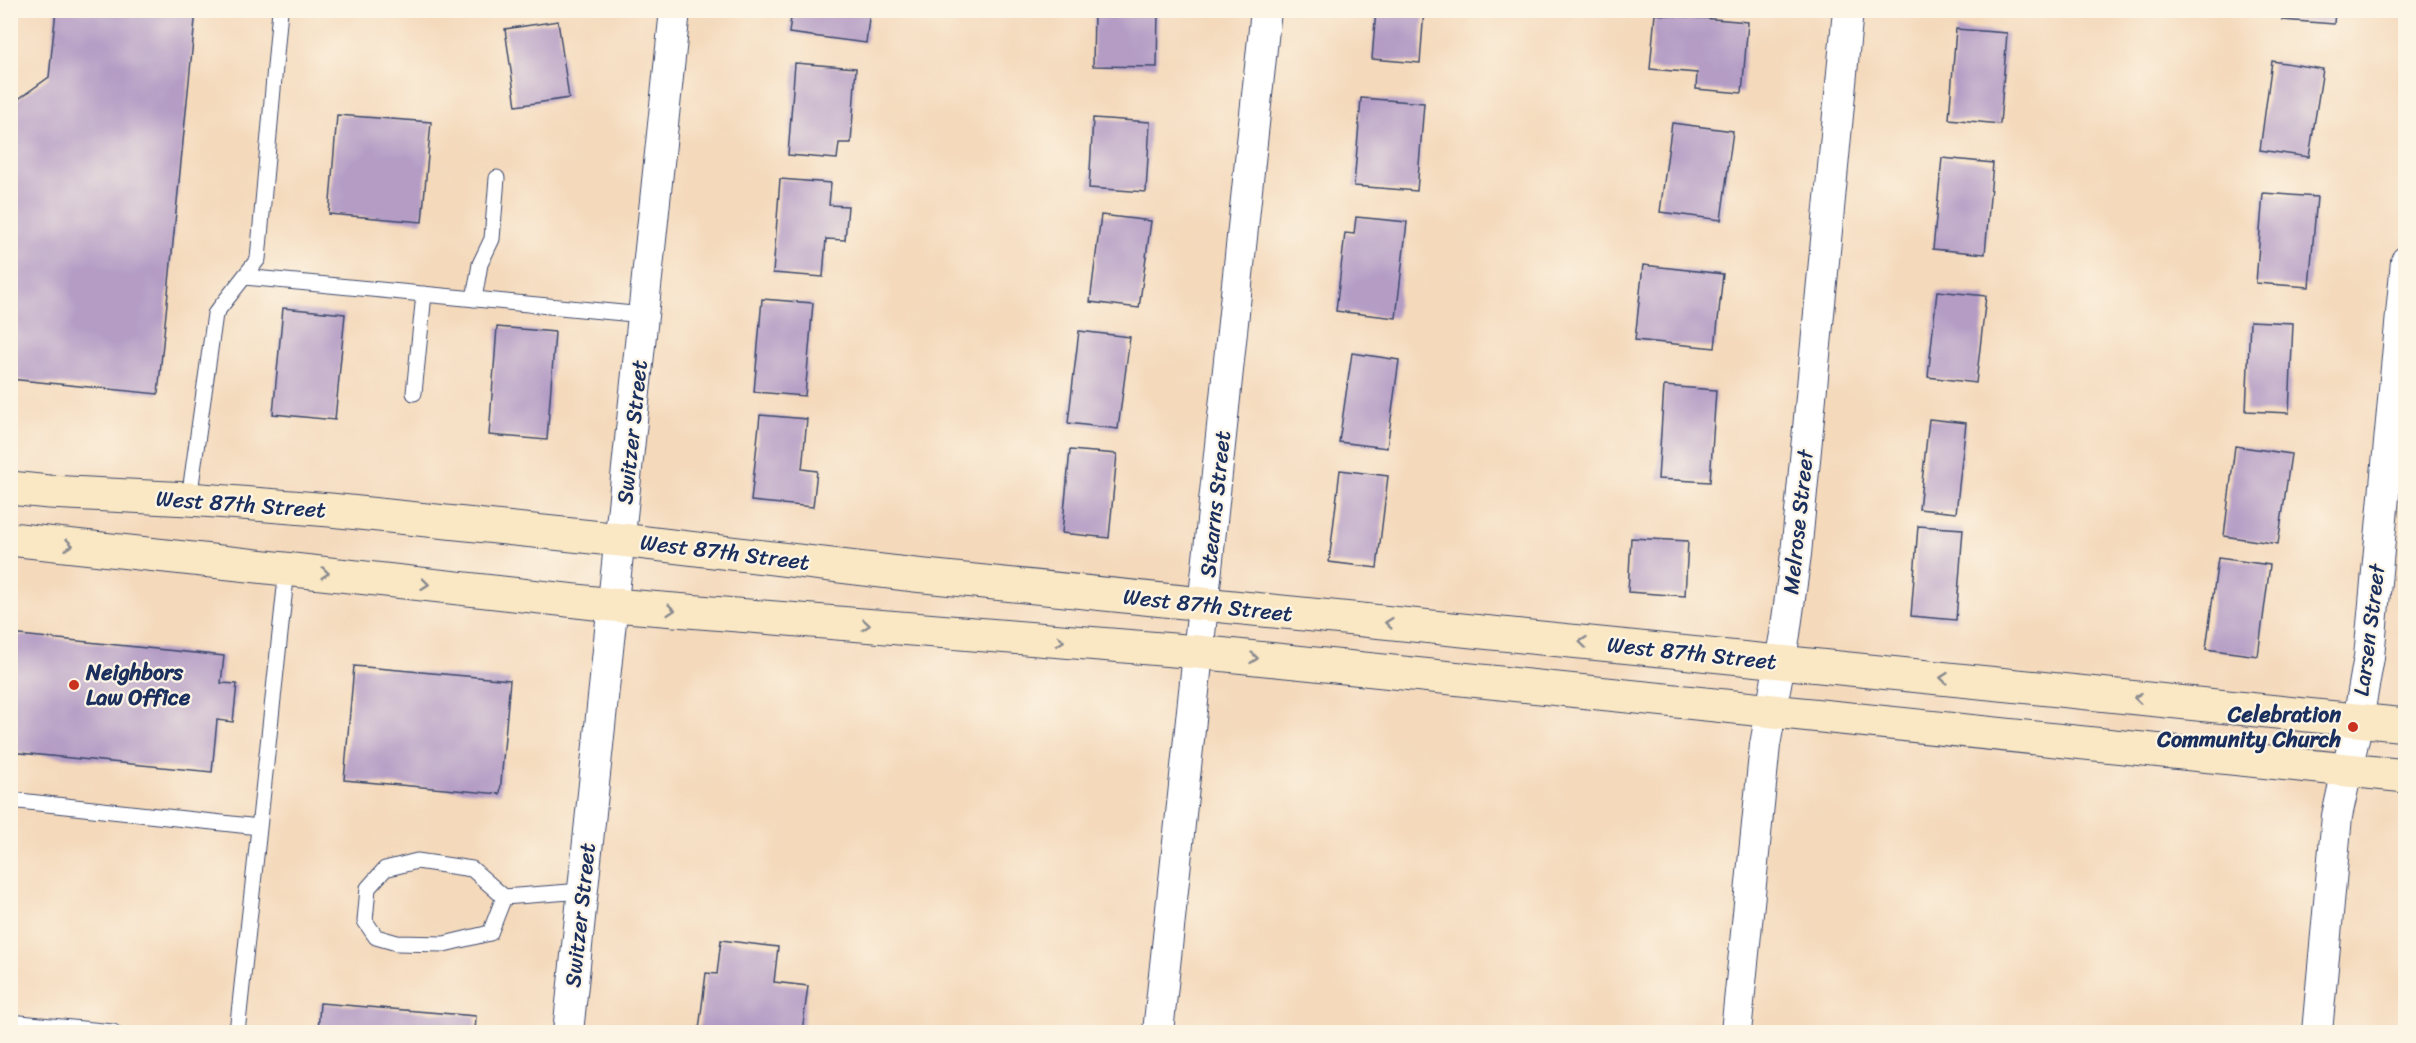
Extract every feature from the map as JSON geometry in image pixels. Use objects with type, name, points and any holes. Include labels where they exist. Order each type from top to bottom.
[{"type":"main road","name":"West 87th Street","points":[[10,488],[189,499],[621,540],[915,575],[2406,725]]},
{"type":"main road","points":[[10,538],[613,605],[1197,652],[2406,776]]},
{"type":"street","name":"Switzer Street","points":[[568,1032],[675,10]]},
{"type":"street","name":"Stearns Street","points":[[1158,1032],[1266,10]]},
{"type":"street","name":"Melrose Street","points":[[1736,1032],[1765,745],[1796,554],[1848,10]]},
{"type":"street","name":"Larsen Street","points":[[2317,1032],[2337,816],[2369,657],[2406,261]]},
{"type":"lane","points":[[189,499],[215,314],[258,259],[280,10]]},
{"type":"lane","points":[[474,298],[480,264],[492,239],[497,178]]},
{"type":"lane","points":[[244,277],[644,315]]},
{"type":"lane","points":[[414,393],[424,294]]},
{"type":"lane","points":[[237,1032],[287,569]]},
{"type":"lane","points":[[10,801],[259,827]]},
{"type":"lane","points":[[504,897],[490,933],[444,945],[397,943],[376,937],[365,921],[369,888],[384,870],[417,861],[472,869],[504,897],[583,891]]},
{"type":"lane","points":[[10,1022],[113,1032]]},
{"type":"building","points":[[56,10],[196,10],[158,394],[10,379],[10,99],[17,100],[49,77]]},
{"type":"building","points":[[792,10],[870,10],[866,43],[789,33]]},
{"type":"building","points":[[1094,10],[1158,10],[1157,67],[1093,66]]},
{"type":"building","points":[[1376,10],[1424,10],[1420,63],[1372,59]]},
{"type":"building","points":[[2283,10],[2335,10],[2334,24],[2282,20]]},
{"type":"building","points":[[1655,14],[1748,22],[1742,93],[1696,89],[1697,73],[1650,69]]},
{"type":"building","points":[[558,21],[569,98],[516,106],[505,29]]},
{"type":"building","points":[[1956,29],[2007,33],[2000,124],[1949,119]]},
{"type":"building","points":[[2272,61],[2323,69],[2309,157],[2260,150]]},
{"type":"building","points":[[795,63],[856,68],[851,143],[839,143],[837,159],[788,155]]},
{"type":"building","points":[[1361,98],[1424,103],[1417,191],[1354,186]]},
{"type":"building","points":[[337,115],[431,122],[422,222],[329,214]]},
{"type":"building","points":[[1093,118],[1150,122],[1146,192],[1089,188]]},
{"type":"building","points":[[1672,123],[1733,131],[1721,220],[1660,212]]},
{"type":"building","points":[[1942,158],[1993,163],[1985,254],[1933,249]]},
{"type":"building","points":[[780,179],[831,183],[829,205],[848,206],[845,240],[826,239],[823,277],[773,273]]},
{"type":"building","points":[[2263,193],[2317,197],[2309,287],[2256,283]]},
{"type":"building","points":[[1101,215],[1151,221],[1139,308],[1090,302]]},
{"type":"building","points":[[1356,217],[1407,222],[1396,318],[1336,311],[1345,233],[1354,234]]},
{"type":"building","points":[[1643,265],[1723,274],[1715,348],[1635,340]]},
{"type":"building","points":[[1937,291],[1986,296],[1976,383],[1928,377]]},
{"type":"building","points":[[762,299],[813,303],[805,396],[754,392]]},
{"type":"building","points":[[283,308],[345,314],[335,420],[273,414]]},
{"type":"building","points":[[2250,321],[2293,323],[2289,413],[2246,411]]},
{"type":"building","points":[[497,327],[555,332],[547,440],[489,435]]},
{"type":"building","points":[[1079,331],[1130,337],[1118,429],[1068,423]]},
{"type":"building","points":[[1352,353],[1399,360],[1387,448],[1339,442]]},
{"type":"building","points":[[1664,386],[1716,390],[1710,482],[1658,479]]},
{"type":"building","points":[[760,415],[807,419],[802,469],[817,471],[813,507],[751,501]]},
{"type":"building","points":[[1929,419],[1966,423],[1956,513],[1919,509]]},
{"type":"building","points":[[2235,446],[2291,454],[2278,544],[2224,536]]},
{"type":"building","points":[[1070,450],[1117,454],[1109,538],[1062,533]]},
{"type":"building","points":[[1340,470],[1388,476],[1377,568],[1329,562]]},
{"type":"building","points":[[1918,526],[1963,529],[1956,620],[1911,616]]},
{"type":"building","points":[[1631,538],[1688,541],[1685,596],[1628,592]]},
{"type":"building","points":[[2218,558],[2270,565],[2258,656],[2206,649]]},
{"type":"building","points":[[10,634],[224,656],[221,683],[237,684],[233,722],[217,720],[212,772],[10,752]]},
{"type":"building","points":[[354,666],[510,680],[500,794],[344,780]]},
{"type":"building","points":[[721,940],[778,947],[774,982],[808,986],[802,1032],[699,1030],[706,973],[717,974]]},
{"type":"building","points":[[320,1003],[476,1016],[475,1032],[318,1032]]},
{"type":"place","name":"Neighbors Law Office","points":[[74,685]]},
{"type":"place","name":"Celebration Community Church","points":[[2353,727]]}]
